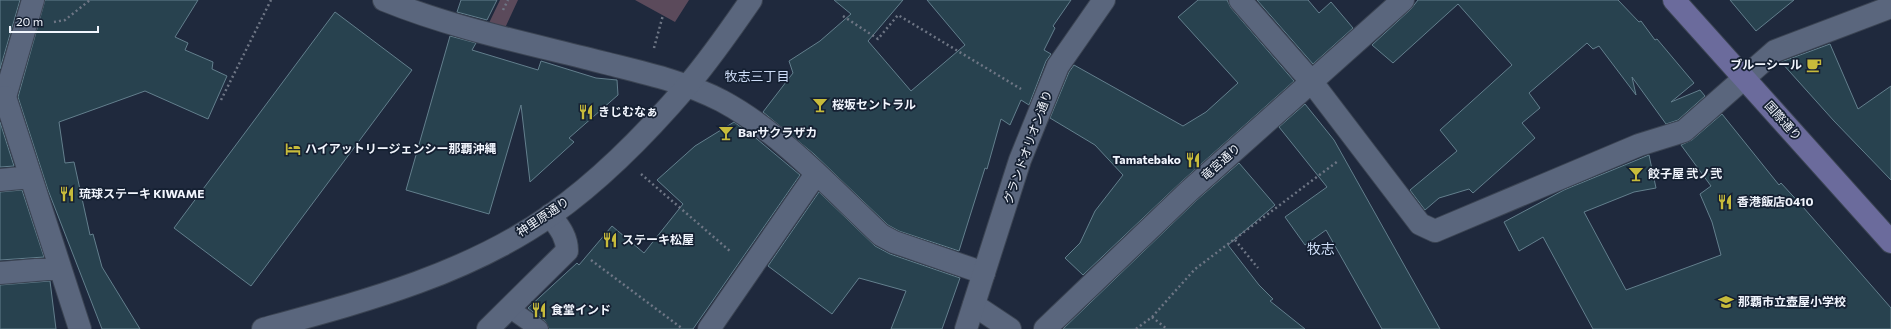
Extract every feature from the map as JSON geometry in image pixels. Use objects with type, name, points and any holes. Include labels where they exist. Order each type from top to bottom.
[{"type":"main road","name":"国際通り","points":[[1674,0],[1891,242]]},
{"type":"street","points":[[32,0],[25,30],[5,97],[59,268],[80,329]]},
{"type":"street","points":[[384,0],[409,10],[491,34],[688,85],[721,100],[751,117],[789,149],[881,235],[894,242],[984,273]]},
{"type":"street","name":"神里原通り","points":[[263,329],[324,312],[434,276],[503,243],[550,215],[621,156],[688,85],[752,0]]},
{"type":"street","name":"グランドオリオン通り","points":[[966,329],[1020,160],[1058,66],[1104,0]]},
{"type":"street","points":[[1240,0],[1311,81],[1420,224],[1435,232],[1639,145],[1684,131],[1775,51],[1891,7]]},
{"type":"street","name":"竜宮通り","points":[[1044,329],[1189,192],[1403,0]]},
{"type":"street","points":[[709,329],[816,174]]},
{"type":"street","points":[[0,180],[31,177]]},
{"type":"street","points":[[488,329],[567,251],[567,241],[563,232],[550,215]]},
{"type":"street","points":[[0,273],[59,268]]},
{"type":"street","points":[[974,305],[1010,329]]},
{"type":"lane","points":[[509,308],[539,329]]},
{"type":"path","points":[[25,30],[64,20],[90,0]]},
{"type":"path","points":[[222,100],[270,0]]},
{"type":"path","points":[[658,29],[663,15]]},
{"type":"path","points":[[843,16],[878,39],[898,15],[1043,102]]},
{"type":"path","points":[[1136,329],[1152,317],[1195,269],[1359,144]]},
{"type":"path","points":[[621,156],[750,268]]},
{"type":"path","points":[[1235,240],[1258,268]]},
{"type":"path","points":[[567,241],[683,329]]},
{"type":"path","points":[[1152,317],[1167,329]]},
{"type":"shaded area","points":[[500,0],[518,0],[505,28],[489,23]]},
{"type":"shaded area","points":[[635,0],[689,0],[675,22]]},
{"type":"building","points":[[0,0],[20,0],[0,69]]},
{"type":"building","points":[[45,0],[198,0],[175,37],[188,43],[185,50],[213,62],[212,69],[227,76],[208,119],[145,91],[59,122],[65,163],[74,162],[90,235],[93,234],[102,267],[140,329],[102,329],[48,190],[18,97]]},
{"type":"building","points":[[461,0],[497,0],[487,20],[457,12]]},
{"type":"building","points":[[834,0],[903,0],[868,41],[911,91],[965,45],[927,0],[1071,0],[1053,26],[1055,28],[1044,50],[1051,54],[1046,61],[1029,105],[1021,100],[1010,125],[1001,119],[987,169],[985,168],[959,251],[899,231],[888,225],[814,154],[763,112],[793,73],[789,61],[820,41],[851,14]]},
{"type":"building","points":[[1198,0],[1227,0],[1231,8],[1294,81],[1181,182],[1083,275],[1065,258],[1080,243],[1095,211],[1123,175],[1095,145],[1050,118],[1069,72],[1074,65],[1183,126],[1206,112],[1238,83],[1178,17]]},
{"type":"building","points":[[1257,0],[1308,0],[1319,13],[1331,2],[1353,28],[1313,64]]},
{"type":"building","points":[[1418,0],[1618,0],[1639,22],[1641,21],[1655,40],[1657,39],[1694,83],[1671,102],[1700,90],[1705,96],[1678,120],[1666,124],[1632,77],[1636,95],[1599,46],[1593,49],[1587,43],[1529,93],[1540,108],[1522,123],[1535,138],[1473,193],[1469,189],[1439,198],[1425,210],[1410,190],[1457,151],[1440,130],[1512,65],[1458,4],[1393,63],[1372,45],[1411,9]]},
{"type":"building","points":[[1730,0],[1794,0],[1756,31]]},
{"type":"building","name":"ハイアットリージェンシー那覇沖縄","points":[[335,12],[412,70],[251,286],[174,228]]},
{"type":"building","points":[[450,36],[476,43],[472,50],[538,70],[541,61],[596,78],[617,80],[618,95],[569,138],[574,142],[530,182],[521,105],[489,214],[406,190]]},
{"type":"building","points":[[1830,44],[1858,109],[1891,86],[1891,180],[1834,121],[1781,62]]},
{"type":"building","points":[[1305,104],[1334,140],[1440,329],[1382,329],[1326,230],[1305,245],[1285,217],[1327,187],[1279,127]]},
{"type":"building","points":[[1722,114],[1779,185],[1781,183],[1803,207],[1891,308],[1891,329],[1593,329],[1543,237],[1519,251],[1504,222],[1564,190],[1649,155],[1656,188],[1634,192],[1584,212],[1626,290],[1721,255],[1712,222],[1700,194],[1711,186],[1681,145],[1692,140]]},
{"type":"building","points":[[0,122],[14,166],[0,167]]},
{"type":"building","points":[[734,122],[800,175],[693,329],[549,329],[545,321],[528,308],[577,263],[579,265],[612,226],[644,253],[683,204],[657,180],[695,146]]},
{"type":"building","points":[[1239,163],[1275,205],[1228,245],[1259,285],[1273,299],[1270,301],[1305,329],[1063,329],[1197,200]]},
{"type":"building","points":[[22,190],[44,257],[0,260],[0,192]]},
{"type":"building","points":[[819,192],[875,246],[890,254],[960,278],[942,329],[891,329],[906,291],[859,278],[832,314],[768,266]]},
{"type":"building","points":[[50,281],[56,329],[0,329],[0,285]]},
{"type":"place","name":"ブルーシール","points":[[1814,65]]},
{"type":"place","name":"桜坂セントラル","points":[[820,105]]},
{"type":"place","name":"きじむなぁ","points":[[586,112]]},
{"type":"place","name":"Barサクラザカ","points":[[726,133]]},
{"type":"place","name":"ハイアットリージェンシー那覇沖縄","points":[[293,149]]},
{"type":"place","name":"Tamatebako","points":[[1193,160]]},
{"type":"place","name":"餃子屋 弐ノ弐","points":[[1636,174]]},
{"type":"place","name":"琉球ステーキ KIWAME","points":[[67,194]]},
{"type":"place","name":"香港飯店0410","points":[[1725,202]]},
{"type":"place","name":"ステーキ松屋","points":[[610,240]]},
{"type":"place","name":"那覇市立壺屋小学校","points":[[1726,302]]},
{"type":"place","name":"食堂インド","points":[[539,310]]},
{"type":"district","name":"牧志三丁目","points":[[757,76]]},
{"type":"district","name":"牧志","points":[[1321,249]]}]
